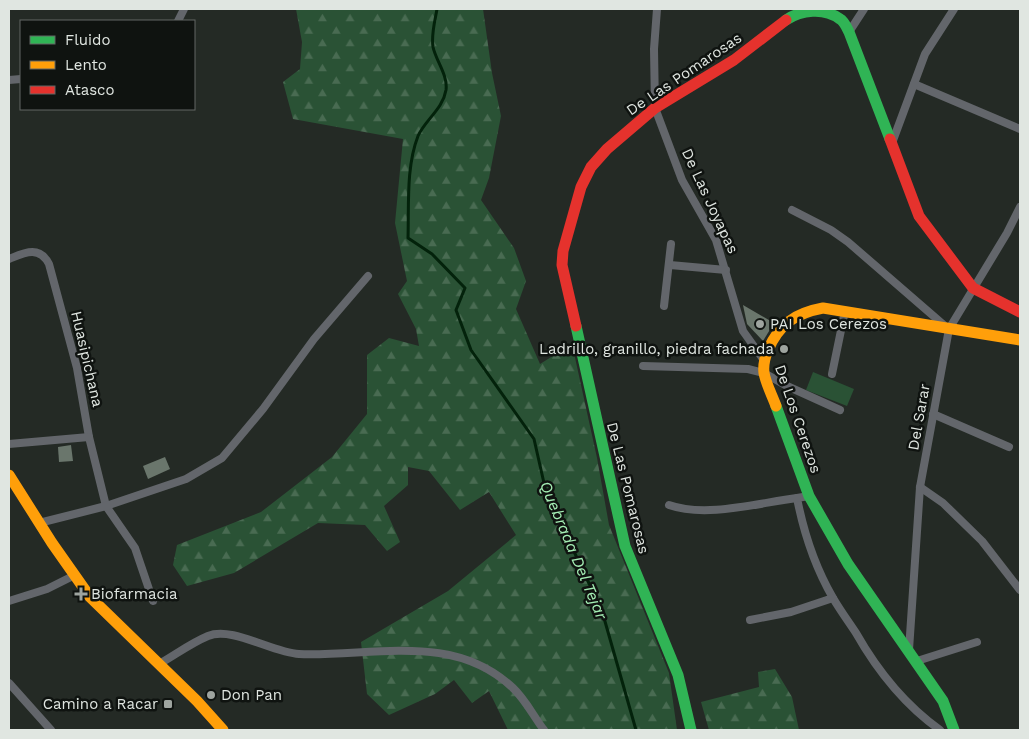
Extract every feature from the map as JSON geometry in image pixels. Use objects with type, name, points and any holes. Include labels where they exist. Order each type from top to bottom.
[{"type":"street","name":"De Las Joyapas","points":[[657,9],[654,49],[655,108],[682,180],[716,240],[743,331],[763,359]]},
{"type":"street","points":[[849,32],[864,9]]},
{"type":"street","points":[[892,143],[925,54],[954,9]]},
{"type":"street","name":"De Las Pomarosas","points":[[691,730],[678,675],[625,546],[562,265],[563,251],[581,187],[591,167],[608,148],[655,108],[734,60],[795,11],[810,10],[826,13],[841,19],[849,32],[919,216],[973,288]]},
{"type":"street","points":[[914,84],[1020,129]]},
{"type":"street","name":"Del Sarar","points":[[909,650],[920,487],[948,329],[1020,207]]},
{"type":"street","points":[[792,210],[848,242],[948,329]]},
{"type":"street","points":[[664,306],[671,244]]},
{"type":"street","name":"Huasipichana","points":[[9,259],[26,252],[36,252],[45,257],[49,264],[78,368],[89,437],[106,506]]},
{"type":"street","points":[[670,264],[726,270]]},
{"type":"street","points":[[39,523],[106,506],[186,479],[205,470],[222,458],[263,409],[314,339],[368,276]]},
{"type":"street","points":[[973,288],[1020,312]]},
{"type":"street","name":"De Los Cerezos","points":[[954,730],[943,701],[848,564],[809,496],[764,373],[763,359],[779,328],[791,317],[802,312],[823,308],[1020,340]]},
{"type":"street","points":[[832,374],[845,311]]},
{"type":"street","points":[[643,366],[748,369],[764,373],[840,410]]},
{"type":"street","points":[[933,414],[1010,447]]},
{"type":"street","points":[[9,444],[89,437]]},
{"type":"street","points":[[10,479],[90,597],[223,730]]},
{"type":"street","points":[[920,487],[942,503],[982,541],[1020,588]]},
{"type":"street","points":[[669,505],[683,510],[701,511],[809,496]]},
{"type":"street","points":[[797,498],[807,540],[832,598],[881,673],[940,730]]},
{"type":"street","points":[[106,506],[135,548],[153,601]]},
{"type":"street","points":[[9,600],[47,589],[75,575]]},
{"type":"street","points":[[750,620],[791,612],[832,598]]},
{"type":"street","points":[[159,664],[209,635],[223,633],[296,654],[409,649],[440,652],[458,656],[499,676],[515,689],[544,730]]},
{"type":"street","points":[[917,662],[977,642]]},
{"type":"street","points":[[9,683],[51,730]]},
{"type":"green space","points":[[296,9],[483,9],[492,73],[501,116],[489,178],[481,200],[514,248],[526,281],[516,309],[540,364],[572,344],[597,458],[609,525],[669,673],[677,730],[508,730],[489,691],[472,703],[454,680],[435,694],[389,715],[367,694],[361,642],[448,591],[516,535],[489,492],[460,510],[429,471],[408,467],[408,485],[384,506],[400,542],[387,551],[365,525],[318,523],[234,573],[187,586],[173,565],[177,545],[261,512],[332,457],[367,414],[367,355],[389,338],[419,346],[416,329],[398,294],[407,281],[395,223],[403,139],[293,119],[283,82],[300,69],[302,42]]},
{"type":"green space","points":[[813,372],[854,389],[847,406],[806,390]]},
{"type":"green space","points":[[775,669],[792,697],[799,730],[709,730],[701,702],[759,687],[758,672]]},
{"type":"building","name":"PAI Los Cerezos","points":[[743,305],[774,323],[763,341],[747,324]]},
{"type":"building","points":[[71,445],[73,461],[59,462],[58,447]]},
{"type":"building","points":[[165,457],[170,469],[148,479],[143,466]]},
{"type":"waterway","name":"Quebrada Del Tejar","points":[[437,9],[433,32],[433,47],[444,73],[446,90],[438,109],[421,130],[414,148],[409,186],[408,238],[432,254],[465,288],[456,310],[471,350],[534,439],[546,492],[602,611],[636,730]]},
{"type":"traffic: fast","points":[[786,20],[805,12],[820,11],[834,15],[843,21],[849,32],[890,139]]},
{"type":"traffic: fast","points":[[576,326],[625,546],[678,675],[691,730]]},
{"type":"traffic: fast","points":[[776,406],[809,496],[848,564],[943,701],[954,730]]},
{"type":"traffic: slow","points":[[776,406],[764,373],[767,353],[777,333],[789,321],[813,310],[823,308],[1020,340]]},
{"type":"traffic: slow","points":[[9,475],[52,543],[90,597],[197,701],[223,730]]},
{"type":"traffic: jam","points":[[576,326],[562,265],[563,251],[581,187],[591,167],[607,149],[655,108],[734,60],[786,20]]},
{"type":"traffic: jam","points":[[890,139],[919,216],[973,288],[1020,312]]},
{"type":"place","name":"PAI Los Cerezos","points":[[760,324]]},
{"type":"place","name":"Ladrillo, granillo, piedra fachada","points":[[784,349]]},
{"type":"place","name":"Biofarmacia","points":[[81,594]]},
{"type":"place","name":"Don Pan","points":[[211,695]]},
{"type":"place","name":"Camino a Racar","points":[[168,704]]}]
